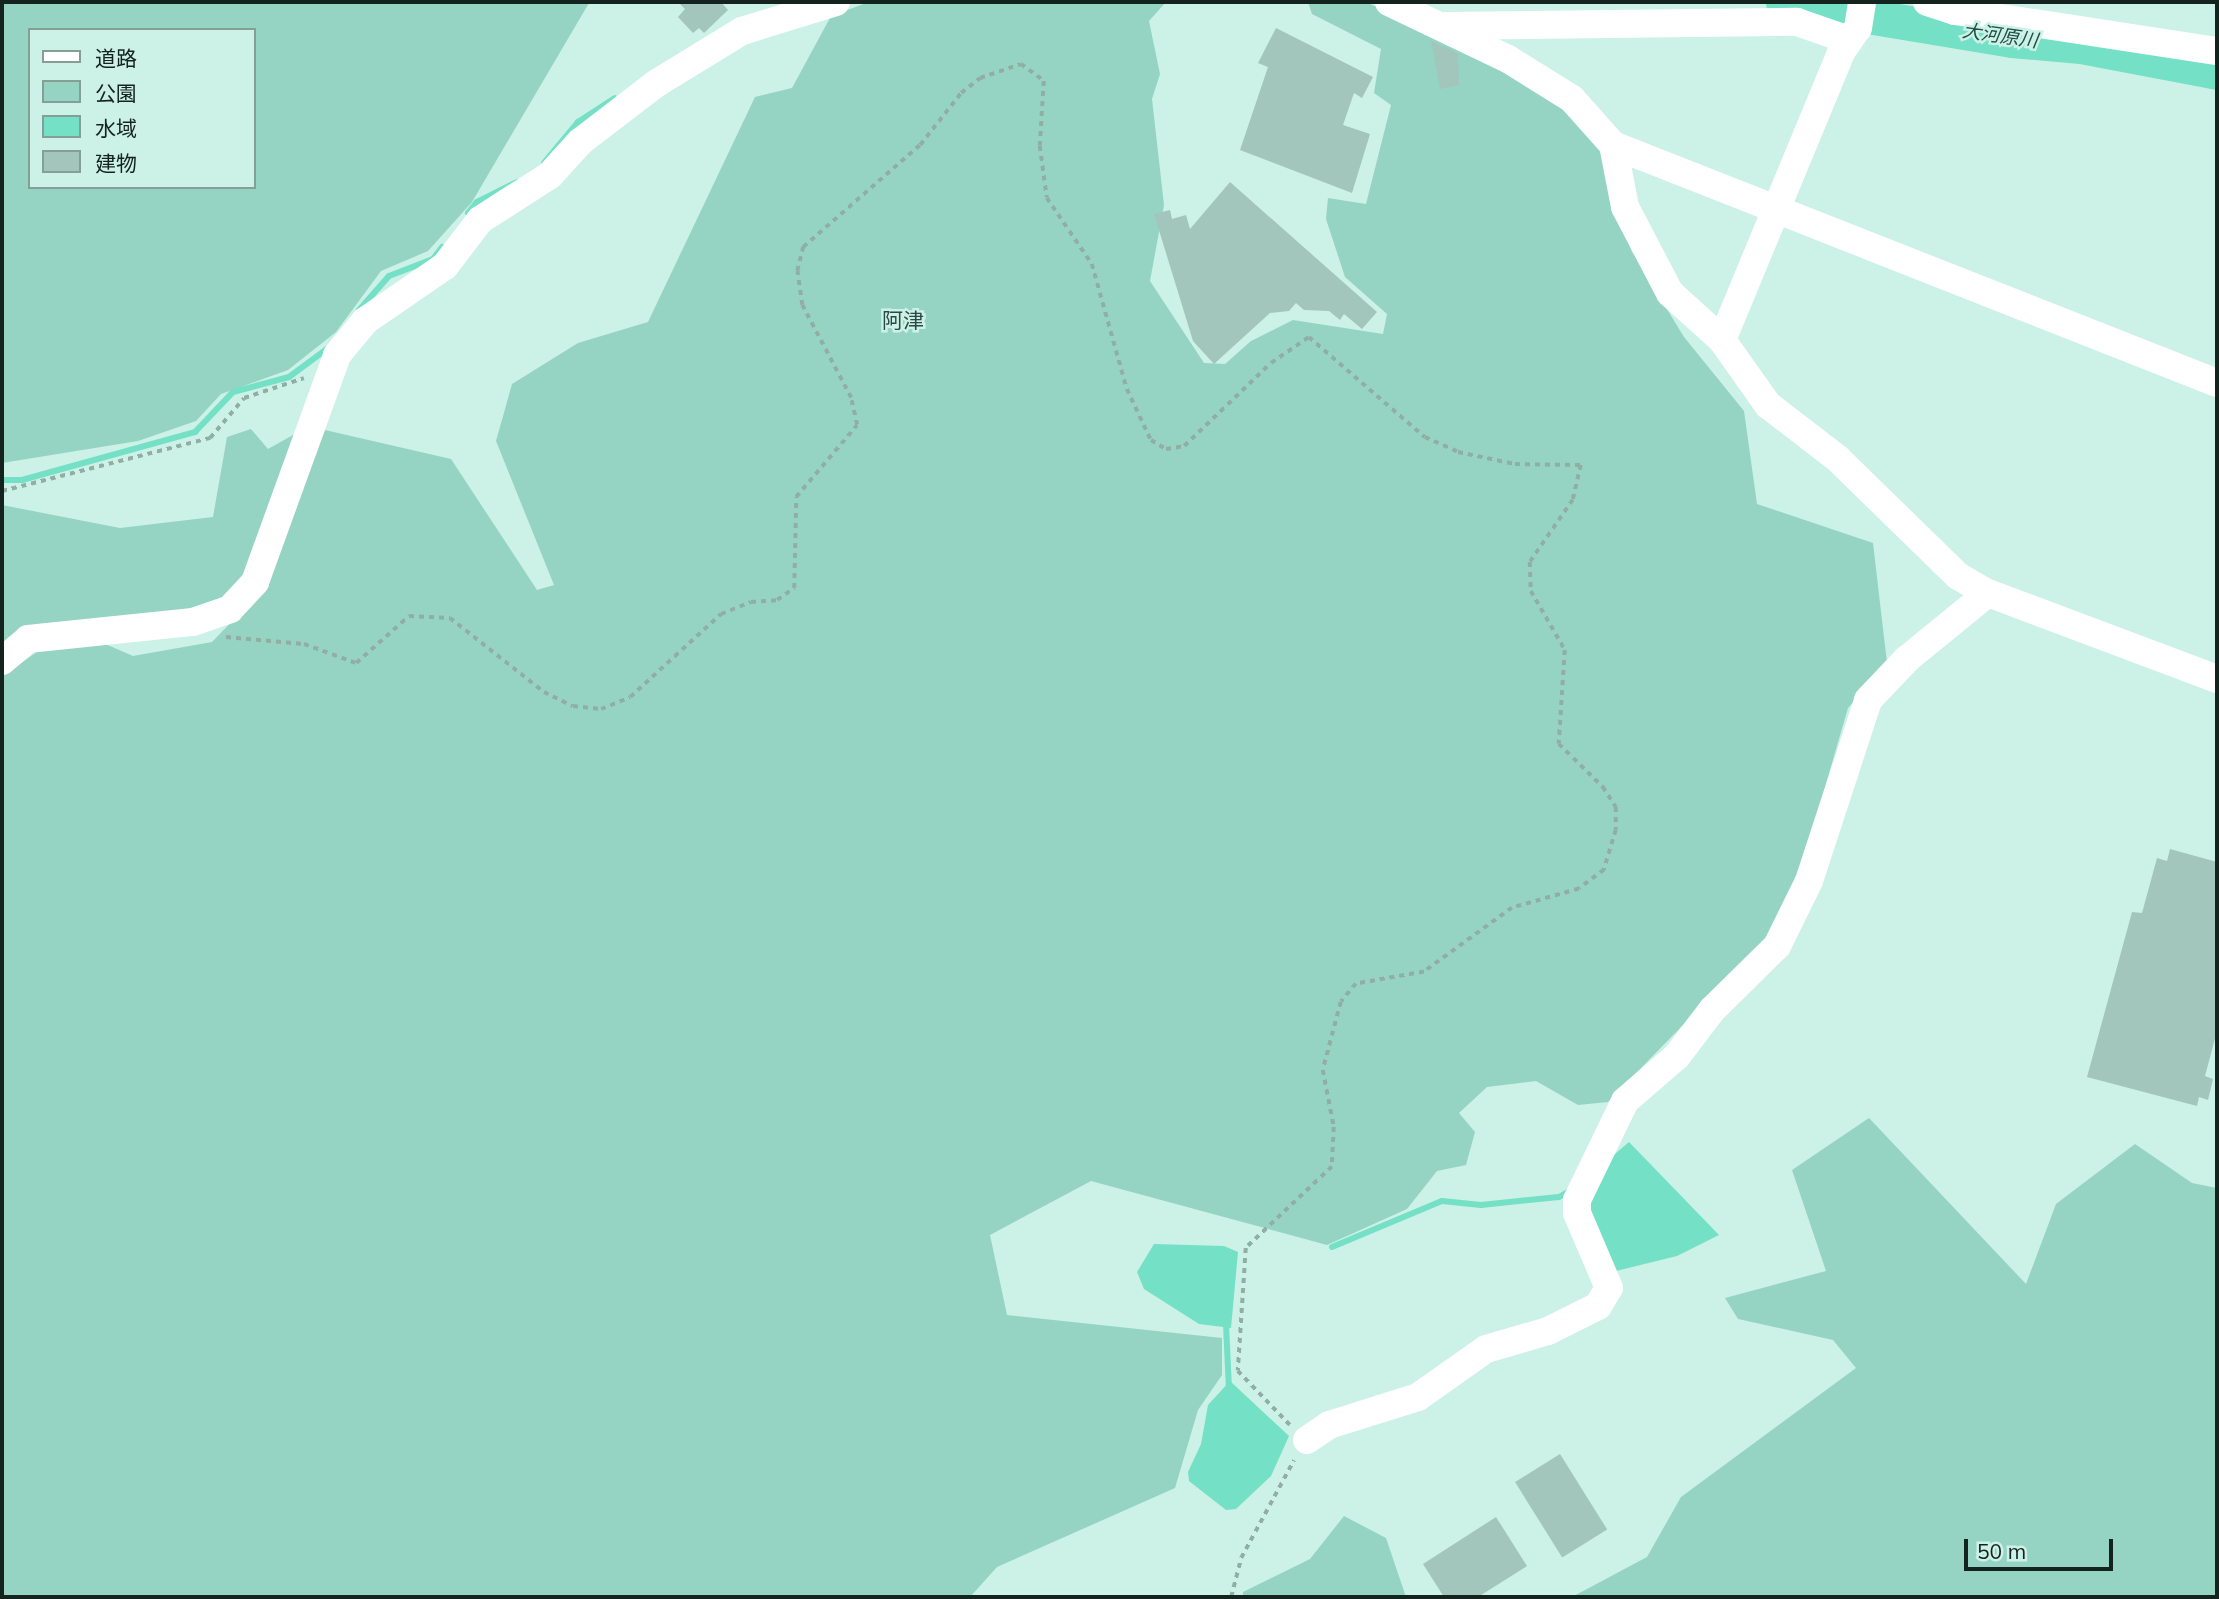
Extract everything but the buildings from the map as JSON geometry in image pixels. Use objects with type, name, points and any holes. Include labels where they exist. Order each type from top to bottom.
[{"type":"street","points":[[2,661],[28,639],[193,622],[230,609],[255,582],[337,355],[365,321],[445,266],[480,220],[550,176],[580,142],[657,83],[742,32],[835,2]]},
{"type":"street","points":[[1389,2],[1440,26],[1573,99],[1613,145],[2217,383]]},
{"type":"street","points":[[1927,2],[1955,11],[2217,51]]},
{"type":"street","points":[[1440,26],[1856,23],[1722,340]]},
{"type":"street","points":[[1613,145],[1625,207],[1650,262],[1670,293],[1722,340],[1768,405],[1838,459],[1940,560],[1988,593],[2217,679]]},
{"type":"street","points":[[1301,1434],[1419,1397],[1486,1349],[1548,1331],[1598,1306],[1609,1288],[1577,1213],[1577,1200],[1625,1101],[1677,1056],[1776,946],[1809,881],[1868,700],[1907,659],[1988,593]]},
{"type":"path","points":[[211,635],[304,644],[356,663],[409,616],[450,618],[544,692],[573,706],[601,709],[630,697],[721,614],[751,602],[777,600],[794,588],[796,497],[857,425],[851,398],[802,305],[797,271],[803,247],[920,145],[961,93],[980,78],[1021,64],[1044,81],[1040,146],[1047,198],[1093,264],[1127,389],[1151,440],[1166,449],[1184,446],[1271,363],[1309,337],[1424,437],[1458,452],[1514,464],[1581,465],[1573,500],[1530,562],[1531,591],[1560,632],[1565,650],[1559,744],[1603,787],[1616,807],[1616,830],[1604,870],[1579,889],[1511,908],[1424,972],[1356,984],[1341,1002],[1323,1069],[1334,1127],[1332,1167],[1246,1248],[1238,1371],[1301,1434],[1241,1558],[1231,1597]]},
{"type":"path","points":[[2,491],[210,438],[244,398],[307,375]]},
{"type":"green space","points":[[2,2],[589,3],[472,202],[428,251],[381,271],[336,332],[288,370],[221,394],[196,421],[138,441],[2,463]]},
{"type":"green space","points":[[869,2],[1166,2],[1149,21],[1160,74],[1152,99],[1164,205],[1150,281],[1204,363],[1225,364],[1251,341],[1293,320],[1383,334],[1387,314],[1345,277],[1326,219],[1328,198],[1366,204],[1391,105],[1374,93],[1381,49],[1312,14],[1308,2],[1366,2],[1493,62],[1569,109],[1602,148],[1631,250],[1684,337],[1744,411],[1757,504],[1873,543],[1887,663],[1848,708],[1787,918],[1608,1102],[1578,1105],[1536,1081],[1487,1087],[1459,1113],[1475,1132],[1466,1165],[1437,1171],[1407,1209],[1327,1245],[1091,1181],[990,1235],[1007,1315],[1222,1338],[1222,1375],[1198,1410],[1175,1488],[997,1567],[970,1597],[2,1597],[2,677],[38,651],[103,643],[133,656],[212,642],[243,610],[272,567],[325,430],[451,459],[537,590],[554,585],[496,441],[512,384],[578,343],[648,322],[755,97],[792,88],[831,16]]},
{"type":"green space","points":[[251,429],[268,449],[302,430],[248,579],[227,601],[2,647],[2,505],[120,528],[213,517],[227,437]]},
{"type":"green space","points":[[1869,1118],[2026,1284],[2056,1204],[2135,1144],[2192,1183],[2217,1188],[2217,1597],[1572,1597],[1647,1557],[1681,1497],[1856,1368],[1833,1340],[1738,1319],[1725,1298],[1826,1271],[1792,1170]]},
{"type":"green space","points":[[1344,1516],[1386,1538],[1406,1597],[1243,1597],[1243,1592],[1310,1559]]},
{"type":"water","points":[[1629,1142],[1719,1235],[1677,1256],[1612,1272],[1604,1261],[1586,1195],[1609,1159]]},
{"type":"water","points":[[1154,1244],[1224,1246],[1238,1252],[1231,1328],[1199,1324],[1144,1289],[1137,1272]]},
{"type":"water","points":[[1230,1381],[1289,1436],[1271,1476],[1236,1509],[1226,1510],[1189,1481],[1188,1472],[1201,1444],[1208,1405]]},
{"type":"waterway","name":"大河原川","points":[[1783,2],[2012,40],[2081,46],[2217,72]]},
{"type":"waterway","points":[[544,163],[578,122],[615,98]]},
{"type":"waterway","points":[[468,213],[477,202],[517,182]]},
{"type":"waterway","points":[[359,310],[389,276],[433,259],[442,247]]},
{"type":"waterway","points":[[2,480],[22,480],[195,432],[233,392],[289,377],[328,348]]},
{"type":"waterway","points":[[1332,1247],[1442,1201],[1481,1205],[1559,1197],[1570,1191]]},
{"type":"waterway","points":[[1226,1324],[1229,1390]]},
{"type":"district","name":"阿津","points":[[903,320]]}]
